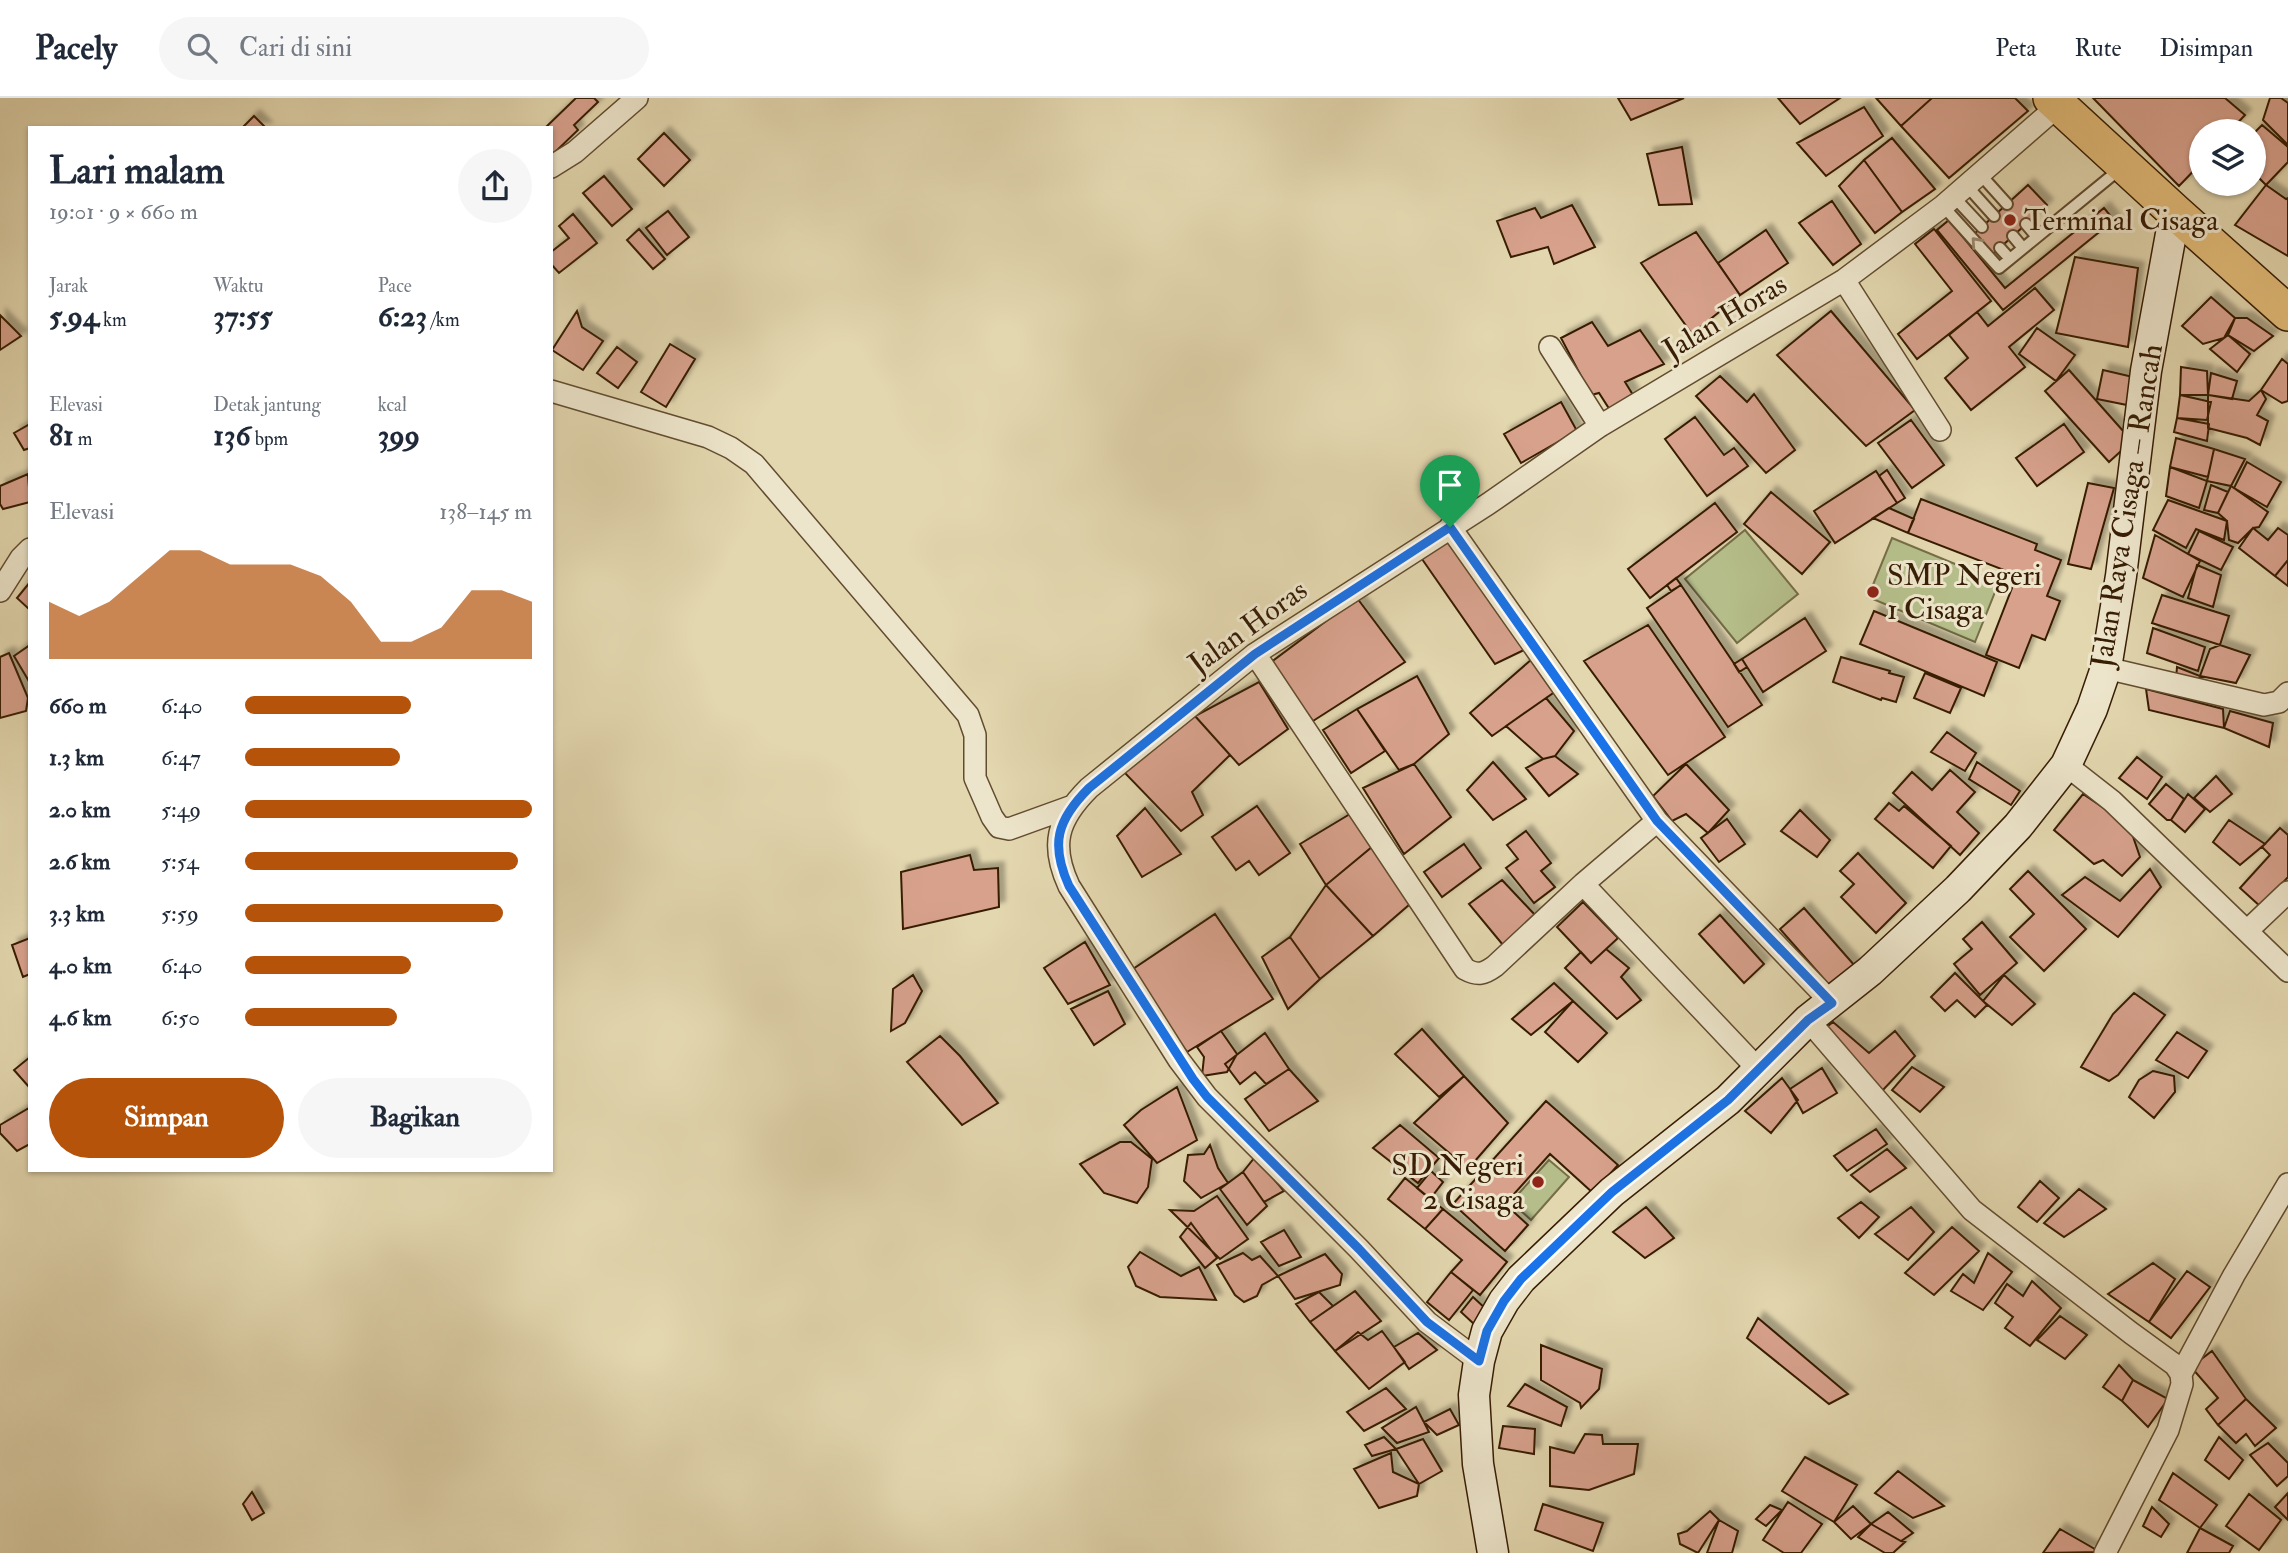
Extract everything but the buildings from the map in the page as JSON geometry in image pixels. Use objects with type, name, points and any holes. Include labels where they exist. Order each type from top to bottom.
[{"type":"highway","points":[[2055,102],[2288,313]]},
{"type":"main road","name":"Jalan Raya Cisaga – Rancah","points":[[1493,1553],[1478,1464],[1474,1395],[1487,1331],[1504,1301],[1521,1279],[1612,1192],[1728,1100],[1808,1020],[1832,1003],[1958,889],[2018,826],[2066,765],[2092,709],[2106,668],[2121,576],[2146,370],[2175,212]]},
{"type":"street","points":[[553,166],[575,152],[637,98]]},
{"type":"street","name":"Jalan Horas","points":[[1479,1361],[1427,1322],[1359,1249],[1207,1097],[1193,1079],[1069,886],[1057,850],[1060,830],[1070,807],[1089,788],[1255,654],[1488,503],[1600,426],[1844,280],[1961,191],[2055,102]]},
{"type":"street","points":[[1844,280],[1940,430]]},
{"type":"street","points":[[1549,347],[1600,426]]},
{"type":"street","points":[[553,392],[708,437],[731,447],[754,464],[968,715],[975,735],[975,778],[999,827],[1009,829],[1070,807]]},
{"type":"street","points":[[1450,527],[1657,821],[1832,1003]]},
{"type":"street","points":[[0,591],[28,552]]},
{"type":"street","points":[[1255,654],[1465,969],[1475,974],[1485,974],[1583,884],[1657,821]]},
{"type":"street","points":[[2106,668],[2264,705],[2279,702],[2288,693]]},
{"type":"street","points":[[2066,765],[2112,801],[2288,971]]},
{"type":"street","points":[[1583,884],[1758,1069]]},
{"type":"street","points":[[2247,931],[2288,892]]},
{"type":"street","points":[[1808,1020],[1972,1210],[2175,1365],[2182,1384],[2168,1430],[2105,1553]]},
{"type":"street","points":[[2180,1374],[2288,1184]]},
{"type":"lane","points":[[1961,191],[1999,268],[2124,166]]},
{"type":"lane","points":[[1961,191],[2007,204]]},
{"type":"lane","points":[[1961,191],[1994,216]]},
{"type":"lane","points":[[1961,191],[1982,227]]},
{"type":"lane","points":[[2026,224],[2037,237]]},
{"type":"lane","points":[[2013,236],[2023,248]]},
{"type":"lane","points":[[2000,248],[2010,259]]},
{"type":"green space","points":[[1745,530],[1798,594],[1737,643],[1685,579]]},
{"type":"green space","points":[[1892,538],[1999,582],[1975,642],[1868,597]]},
{"type":"green space","points":[[1549,1160],[1569,1177],[1531,1220],[1511,1202]]},
{"type":"place","name":"Terminal Cisaga","points":[[2010,220]]},
{"type":"place","name":"SMP Negeri 1 Cisaga","points":[[1873,592]]},
{"type":"place","name":"SD Negeri 2 Cisaga","points":[[1538,1182]]},
{"type":"route","points":[[1450,527],[1657,821],[1832,1003],[1808,1020],[1728,1100],[1612,1192],[1521,1279],[1504,1301],[1487,1331],[1479,1361],[1427,1322],[1296,1184],[1207,1097],[1179,1060],[1069,886],[1057,850],[1060,830],[1070,807],[1089,788],[1255,654],[1450,527]]}]
